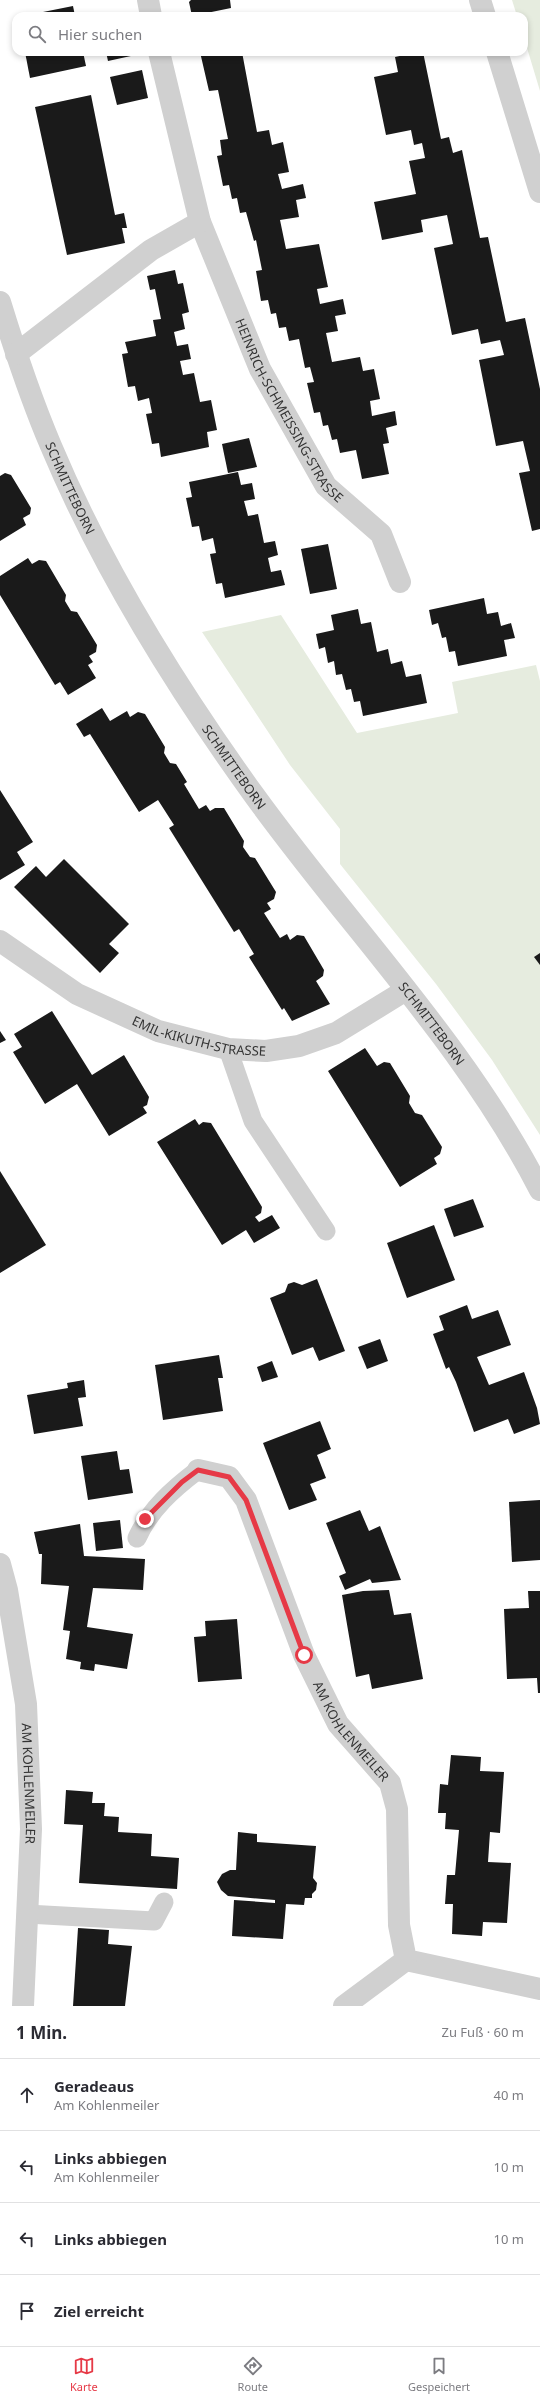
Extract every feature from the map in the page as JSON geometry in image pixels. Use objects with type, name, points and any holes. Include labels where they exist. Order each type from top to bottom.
[{"type":"street","points":[[148,0],[150,12]]},
{"type":"street","points":[[480,0],[484,12]]},
{"type":"street","name":"HEINRICH-SCHMEISSING-STRASSE","points":[[159,56],[200,222],[260,369],[326,486],[381,534],[400,582]]},
{"type":"street","points":[[497,56],[540,192]]},
{"type":"street","points":[[16,354],[151,250],[200,222]]},
{"type":"street","name":"SCHMITTEBORN","points":[[0,302],[16,354],[51,446],[93,535],[159,655],[254,795],[466,1066],[522,1156],[540,1190]]},
{"type":"street","name":"EMIL-KIKUTH-STRASSE","points":[[0,941],[77,994],[158,1031],[228,1049],[266,1051],[299,1046],[336,1032],[406,990]]},
{"type":"street","name":"AM KOHLENMEILER","points":[[198,1470],[229,1477],[246,1500],[304,1655],[338,1724],[390,1783],[396,1809],[399,1925],[406,1960]]},
{"type":"street","name":"AM KOHLENMEILER","points":[[0,1564],[26,1704],[31,1829],[23,2006]]},
{"type":"street","points":[[344,2006],[406,1960],[540,1989]]},
{"type":"lane","points":[[228,1049],[253,1121],[326,1231]]},
{"type":"lane","points":[[137,1538],[145,1519],[157,1506],[198,1470]]},
{"type":"lane","points":[[27,1914],[154,1921],[164,1902]]},
{"type":"shaded area","points":[[512,0],[540,0],[540,91],[528,51],[528,12],[516,12]]},
{"type":"shaded area","points":[[281,615],[357,733],[458,713],[452,682],[536,665],[540,681],[540,1135],[492,1060],[436,984],[340,864],[340,829],[290,765],[202,632]]},
{"type":"building","points":[[191,0],[230,0],[231,8],[212,12],[191,12],[189,2]]},
{"type":"building","points":[[73,6],[74,12],[43,12]]},
{"type":"building","points":[[26,56],[84,56],[86,66],[30,78]]},
{"type":"building","points":[[107,56],[131,56],[108,61]]},
{"type":"building","points":[[201,56],[243,56],[257,132],[269,130],[272,145],[283,142],[289,172],[278,174],[282,189],[303,184],[306,198],[296,200],[299,217],[280,220],[286,249],[319,244],[328,287],[317,289],[320,304],[343,299],[346,314],[335,316],[338,331],[326,333],[332,362],[360,357],[363,371],[374,369],[380,399],[370,401],[372,416],[395,411],[397,425],[386,428],[389,443],[383,444],[389,474],[362,479],[356,450],[340,453],[337,439],[332,440],[328,425],[323,426],[320,412],[314,413],[307,383],[314,382],[310,367],[305,368],[299,339],[289,341],[286,327],[279,328],[276,313],[271,314],[268,300],[261,301],[256,271],[262,270],[256,240],[254,241],[246,212],[240,213],[237,198],[232,199],[229,185],[223,186],[217,156],[222,155],[220,140],[228,139],[218,90],[209,91]]},
{"type":"building","points":[[424,56],[441,139],[449,137],[453,153],[462,150],[480,238],[488,237],[506,322],[525,318],[540,389],[540,529],[532,531],[519,473],[530,471],[523,441],[496,446],[479,360],[504,355],[500,340],[481,344],[478,329],[452,335],[434,248],[453,244],[447,215],[421,220],[423,232],[382,240],[374,202],[416,194],[409,161],[425,158],[422,143],[414,145],[411,130],[386,135],[374,77],[398,72],[395,57]]},
{"type":"building","points":[[142,70],[148,98],[117,105],[110,77]]},
{"type":"building","points":[[91,95],[115,215],[124,213],[127,228],[122,228],[125,243],[67,255],[35,107]]},
{"type":"building","points":[[175,270],[178,284],[183,283],[189,312],[182,314],[185,329],[174,332],[177,346],[188,344],[191,359],[180,361],[183,375],[194,373],[200,402],[211,400],[217,430],[207,432],[209,447],[161,457],[159,443],[152,444],[146,414],[152,413],[149,398],[138,401],[135,386],[128,387],[122,354],[128,353],[125,342],[156,336],[153,320],[161,319],[155,289],[150,290],[147,276]]},
{"type":"building","points":[[249,438],[257,467],[228,473],[222,444]]},
{"type":"building","points":[[238,472],[241,485],[252,483],[255,499],[244,501],[248,516],[258,514],[264,543],[275,541],[278,555],[268,558],[271,572],[281,570],[285,585],[225,598],[222,583],[216,584],[210,554],[216,553],[213,538],[202,541],[199,526],[192,527],[186,498],[192,497],[189,482]]},
{"type":"building","points":[[5,473],[11,475],[31,508],[30,514],[23,518],[26,525],[0,541],[0,476]]},
{"type":"building","points":[[328,544],[337,589],[310,594],[301,549]]},
{"type":"building","points":[[28,558],[32,564],[39,560],[46,561],[66,595],[65,601],[71,611],[77,612],[97,645],[96,652],[89,656],[93,662],[88,665],[96,678],[68,695],[60,682],[55,685],[0,595],[0,576]]},
{"type":"building","points":[[484,598],[487,614],[498,612],[501,626],[511,623],[515,638],[504,640],[507,656],[458,666],[455,651],[449,652],[446,637],[442,638],[438,623],[432,625],[429,610]]},
{"type":"building","points":[[358,609],[361,624],[371,622],[377,652],[388,649],[391,664],[402,661],[406,677],[421,674],[427,703],[363,716],[360,701],[354,702],[351,689],[346,690],[342,674],[336,675],[334,661],[328,663],[325,647],[319,649],[316,634],[334,630],[331,615]]},
{"type":"building","points":[[102,708],[110,721],[127,711],[130,717],[138,712],[145,714],[165,747],[164,753],[170,763],[176,764],[187,782],[184,784],[199,809],[206,805],[210,811],[215,808],[224,808],[244,841],[243,847],[250,857],[255,858],[276,892],[274,899],[267,903],[271,909],[264,913],[280,938],[287,934],[290,940],[297,935],[304,936],[324,970],[323,976],[316,981],[330,1004],[292,1021],[284,1008],[282,1010],[249,957],[254,954],[239,929],[234,932],[169,828],[174,825],[158,800],[139,812],[90,734],[84,737],[76,724]]},
{"type":"building","points":[[0,790],[33,842],[17,852],[25,865],[0,880]]},
{"type":"building","points":[[64,859],[129,924],[109,944],[119,953],[100,973],[14,887],[36,866],[46,877]]},
{"type":"building","points":[[540,953],[540,965],[534,957]]},
{"type":"building","points":[[52,1011],[92,1075],[124,1055],[149,1097],[147,1105],[143,1107],[147,1113],[109,1136],[77,1084],[45,1104],[13,1052],[22,1047],[14,1034]]},
{"type":"building","points":[[0,1031],[6,1040],[0,1043]]},
{"type":"building","points":[[365,1048],[377,1066],[384,1062],[390,1063],[410,1096],[409,1103],[415,1113],[422,1115],[442,1147],[440,1154],[434,1158],[437,1164],[400,1187],[328,1071]]},
{"type":"building","points":[[195,1119],[199,1125],[203,1122],[211,1123],[262,1207],[261,1213],[255,1217],[259,1222],[272,1215],[280,1228],[254,1243],[246,1230],[222,1245],[157,1142]]},
{"type":"building","points":[[0,1171],[46,1245],[0,1273]]},
{"type":"building","points":[[473,1199],[484,1227],[454,1237],[444,1209]]},
{"type":"building","points":[[434,1225],[455,1280],[407,1298],[387,1243]]},
{"type":"building","points":[[317,1279],[345,1351],[319,1361],[313,1347],[292,1355],[270,1298],[285,1292],[288,1284],[294,1282],[302,1285]]},
{"type":"building","points":[[467,1305],[472,1319],[498,1310],[511,1345],[477,1357],[489,1385],[524,1372],[537,1408],[540,1424],[514,1434],[508,1419],[474,1432],[456,1382],[449,1367],[446,1369],[433,1334],[444,1330],[439,1316]]},
{"type":"building","points":[[380,1339],[388,1361],[367,1369],[358,1347]]},
{"type":"building","points":[[219,1355],[223,1378],[218,1378],[223,1411],[163,1420],[155,1365]]},
{"type":"building","points":[[272,1361],[278,1377],[262,1382],[257,1367]]},
{"type":"building","points":[[84,1380],[86,1397],[78,1398],[83,1426],[34,1434],[27,1395],[68,1388],[67,1383]]},
{"type":"building","points":[[320,1421],[331,1449],[317,1455],[326,1478],[310,1484],[317,1500],[289,1510],[263,1443]]},
{"type":"building","points":[[117,1451],[120,1470],[129,1469],[133,1493],[88,1500],[81,1456]]},
{"type":"building","points":[[540,1500],[540,1560],[512,1562],[509,1502]]},
{"type":"building","points":[[360,1510],[369,1531],[380,1526],[401,1580],[372,1583],[370,1579],[345,1590],[339,1576],[346,1573],[326,1523]]},
{"type":"building","points":[[120,1520],[123,1548],[96,1551],[93,1523]]},
{"type":"building","points":[[80,1524],[84,1556],[145,1559],[143,1590],[93,1588],[87,1627],[133,1634],[127,1669],[95,1664],[94,1671],[80,1669],[81,1662],[66,1659],[70,1631],[63,1630],[69,1586],[41,1584],[42,1554],[39,1554],[34,1532]]},
{"type":"building","points":[[389,1590],[394,1615],[411,1613],[423,1679],[372,1689],[369,1674],[356,1677],[342,1595],[363,1591]]},
{"type":"building","points":[[528,1591],[540,1591],[540,1693],[538,1693],[537,1678],[507,1679],[504,1609],[529,1608]]},
{"type":"building","points":[[237,1619],[242,1679],[198,1682],[194,1637],[206,1636],[205,1621]]},
{"type":"building","points":[[451,1755],[481,1757],[480,1771],[504,1772],[500,1833],[490,1832],[488,1862],[511,1863],[507,1923],[483,1922],[482,1936],[452,1934],[453,1904],[445,1904],[447,1875],[455,1875],[459,1830],[445,1829],[446,1813],[438,1813],[440,1784],[448,1785]]},
{"type":"building","points":[[66,1790],[93,1792],[92,1803],[105,1803],[104,1816],[119,1817],[118,1832],[152,1834],[151,1856],[179,1858],[177,1889],[79,1883],[83,1825],[64,1824]]},
{"type":"building","points":[[238,1832],[257,1834],[257,1842],[316,1846],[313,1878],[317,1883],[316,1890],[312,1894],[312,1898],[305,1898],[304,1905],[286,1904],[283,1939],[232,1936],[234,1900],[275,1903],[275,1900],[228,1896],[221,1890],[217,1882],[222,1874],[230,1870],[236,1870]]},
{"type":"building","points":[[78,1928],[109,1930],[108,1944],[132,1946],[125,2006],[73,2006]]},
{"type":"route","points":[[145,1519],[182,1482],[198,1470],[229,1477],[246,1500],[304,1655]]}]
